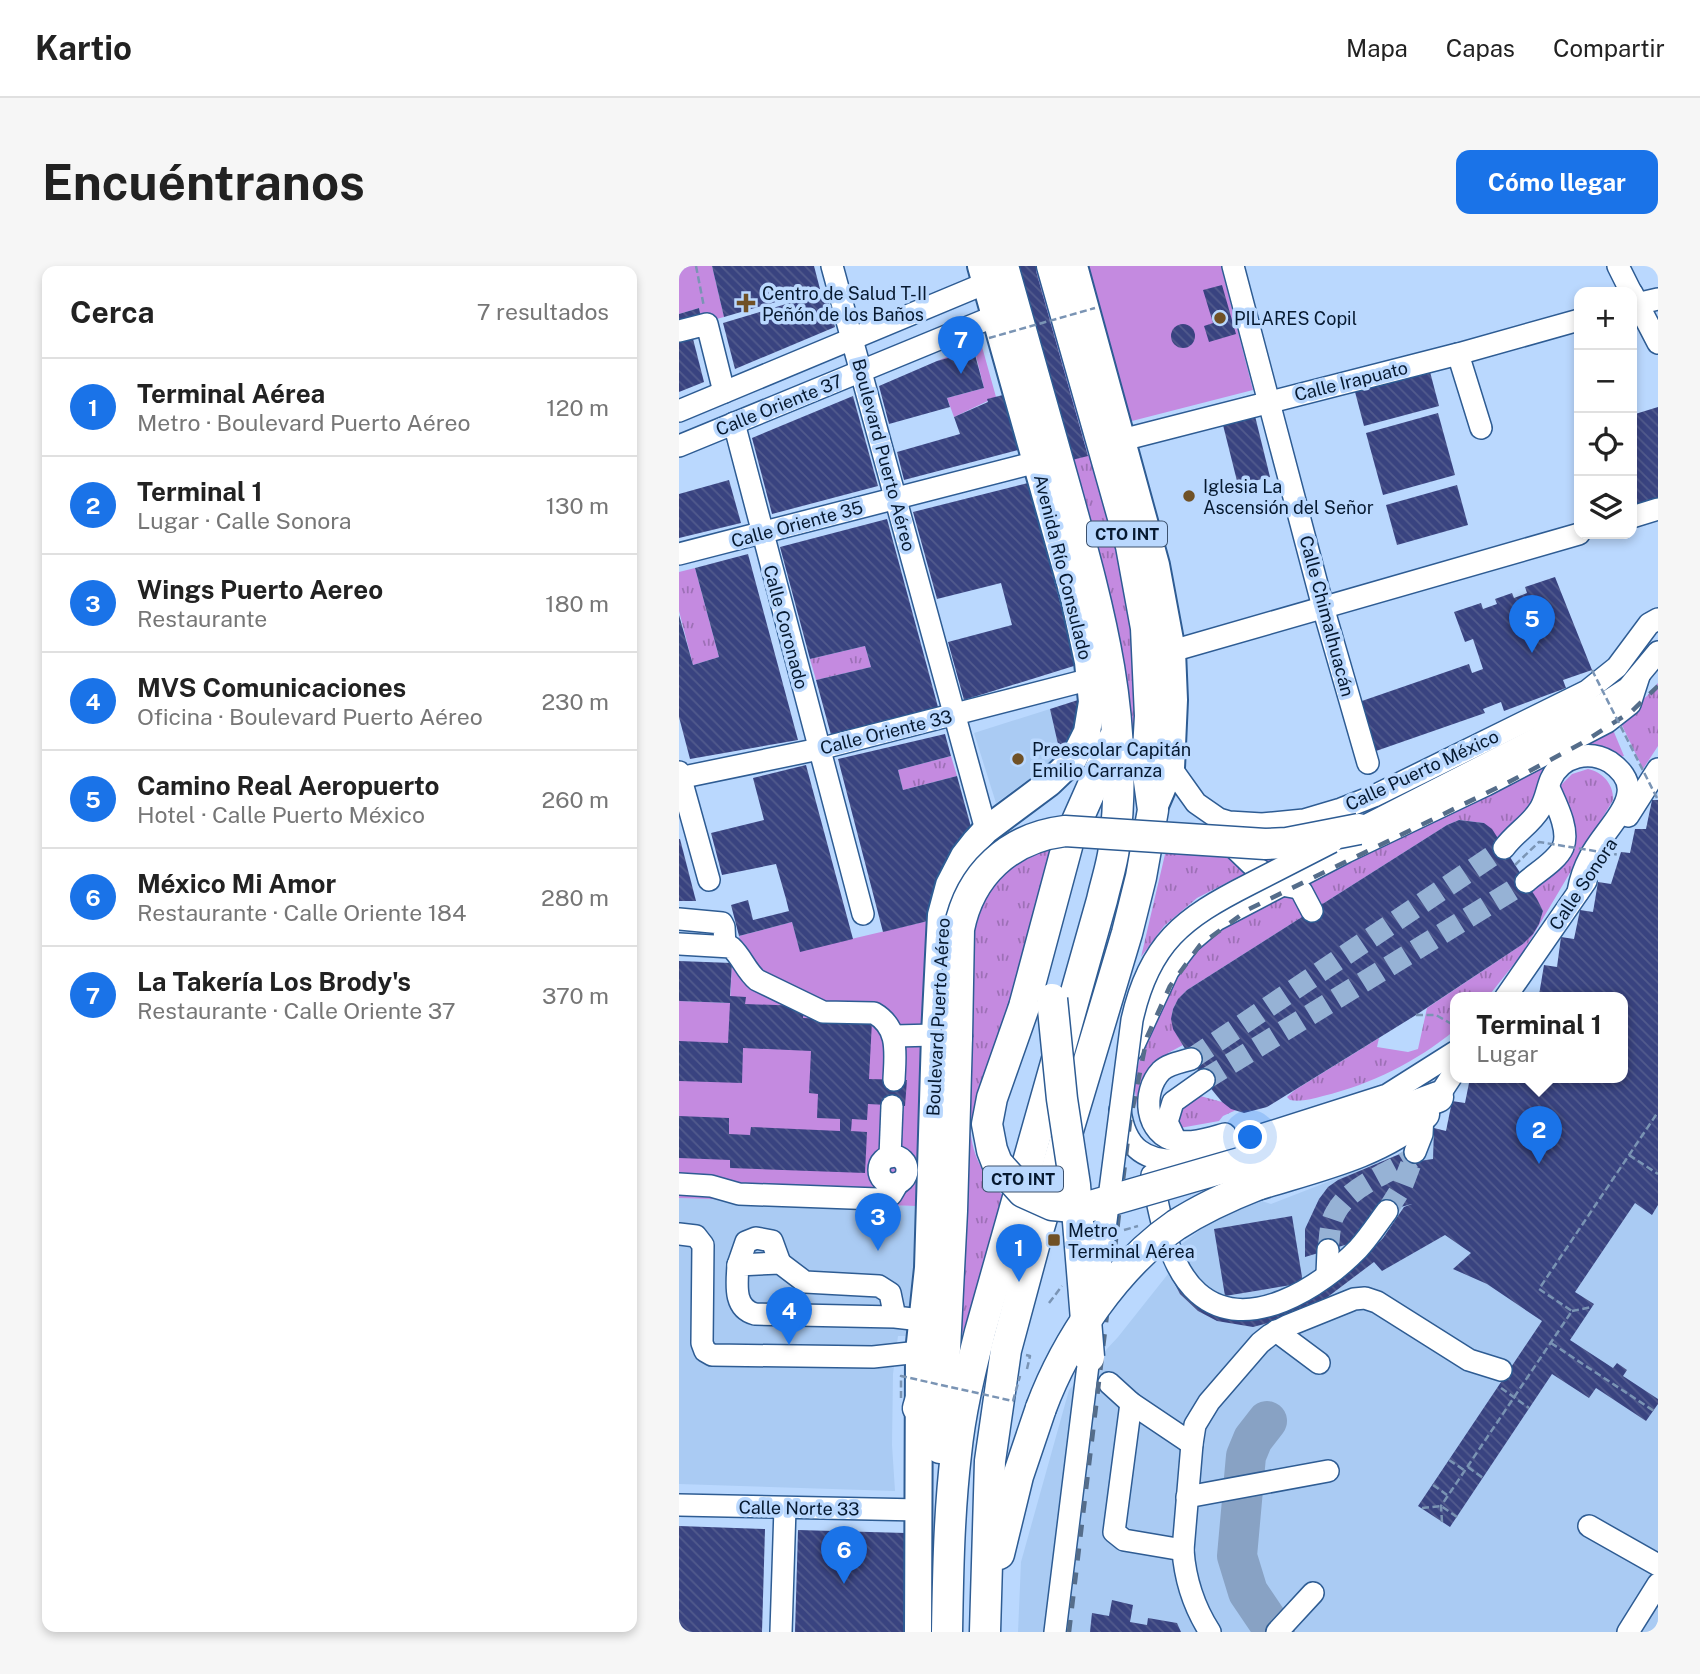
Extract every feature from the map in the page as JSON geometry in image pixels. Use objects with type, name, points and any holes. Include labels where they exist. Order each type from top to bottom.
[{"type":"highway","name":"CTO INT","points":[[985,1624],[990,1461],[1006,1350],[1038,1231],[1127,933],[1141,877],[1153,810],[1147,767],[1149,667],[1141,591],[1131,546],[1052,266]]},
{"type":"highway","name":"CTO INT","points":[[947,1632],[949,1545],[957,1441],[977,1344],[1114,850],[1119,794],[1117,730],[1107,646],[1090,576],[1063,479],[990,272]]},
{"type":"highway","points":[[1026,423],[1063,479]]},
{"type":"highway","points":[[1117,730],[1069,839],[1024,1007],[992,1098],[987,1124],[997,1163],[1023,1192],[1052,1205],[1084,1208],[1248,1174],[1338,1160],[1408,1128],[1431,1106]]},
{"type":"highway","points":[[1083,811],[1077,852],[1058,927],[1052,999],[1062,1100],[1075,1185],[1089,1357]]},
{"type":"highway","points":[[949,1545],[939,1493],[947,1297],[946,1036],[959,929],[962,913],[972,892],[988,866],[1014,846],[1041,835],[1065,831],[1265,844],[1287,843],[1359,828]]},
{"type":"highway","points":[[985,1624],[1018,1476],[1051,1383],[1083,1326],[1102,1298],[1137,1259],[1173,1227],[1248,1174]]},
{"type":"highway","points":[[909,1403],[947,1297]]},
{"type":"main road","name":"CTO INT","points":[[1073,271],[1156,565],[1172,651],[1174,700],[1171,768],[1153,810]]},
{"type":"main road","name":"Avenida Río Consulado","points":[[986,830],[1049,783],[1073,760],[1081,747],[1090,718],[1091,679],[1081,623],[1037,462],[992,327],[990,272]]},
{"type":"main road","name":"Boulevard Puerto Aéreo","points":[[918,1632],[920,1510],[909,1403],[919,1352],[928,1268],[931,1189],[946,1036],[939,933],[944,900],[964,856],[986,830]]},
{"type":"street","name":"Boulevard Puerto Aéreo","points":[[832,266],[986,830]]},
{"type":"street","name":"Calle Chimalhuacán","points":[[1233,266],[1323,607],[1368,763]]},
{"type":"street","points":[[1618,266],[1638,299],[1658,343]]},
{"type":"street","name":"Calle Oriente 37","points":[[679,411],[853,338],[990,272]]},
{"type":"street","name":"Calle Irapuato","points":[[1122,440],[1574,321]]},
{"type":"street","points":[[679,331],[707,324],[724,392]]},
{"type":"street","name":"Calle Oriente 37","points":[[679,446],[861,371],[992,327]]},
{"type":"street","points":[[1458,354],[1481,428]]},
{"type":"street","name":"Calle Coronado","points":[[734,423],[863,914]]},
{"type":"street","name":"Calle Oriente 35","points":[[679,554],[1037,462]]},
{"type":"street","points":[[1637,515],[1658,509]]},
{"type":"street","points":[[1172,651],[1574,535]]},
{"type":"street","name":"Calle Puerto México","points":[[1171,768],[1196,803],[1210,815],[1229,822],[1262,824],[1304,820],[1358,803],[1587,691],[1617,667],[1649,624],[1658,619]]},
{"type":"street","points":[[1055,1632],[1132,1020],[1151,964],[1173,934],[1203,909],[1602,705],[1639,676],[1658,652]]},
{"type":"street","points":[[1450,1055],[1387,1095],[1191,1158],[1172,1161],[1148,1156],[1133,1146],[1123,1126],[1120,1112],[1126,1066],[1158,990],[1178,957],[1201,932],[1232,910],[1282,885],[1559,757],[1630,704],[1639,676]]},
{"type":"street","name":"Calle Oriente 33","points":[[680,776],[819,749],[1091,679]]},
{"type":"street","points":[[1549,788],[1560,814],[1563,846],[1558,854],[1515,865],[1515,832],[1537,814],[1559,757]]},
{"type":"street","points":[[1559,757],[1601,757],[1621,771],[1629,790],[1627,801],[1590,857],[1580,880],[1579,892]]},
{"type":"street","name":"Calle Sonora","points":[[1509,992],[1579,892],[1658,769]]},
{"type":"street","points":[[680,776],[709,880]]},
{"type":"street","points":[[1196,803],[1251,864],[1282,885],[1298,888],[1303,892],[1311,911]]},
{"type":"street","points":[[679,919],[722,923],[725,946]]},
{"type":"street","points":[[679,944],[731,947],[749,974],[757,980],[823,1012],[874,1013],[888,1025],[894,1036],[894,1080]]},
{"type":"street","points":[[894,1036],[946,1036]]},
{"type":"street","points":[[1191,1059],[1163,1069],[1153,1083],[1147,1102],[1152,1123],[1163,1136],[1176,1141],[1192,1142],[1289,1121],[1308,1121]]},
{"type":"street","points":[[1415,1153],[1431,1106],[1450,1078]]},
{"type":"street","points":[[1176,1141],[1167,1122],[1173,1102],[1204,1080]]},
{"type":"street","points":[[893,1105],[890,1157],[880,1164],[893,1180]]},
{"type":"street","points":[[1148,1156],[1161,1220],[1171,1250],[1186,1279],[1197,1293],[1210,1301],[1242,1310],[1259,1309],[1296,1295],[1327,1274],[1358,1249],[1387,1211]]},
{"type":"street","points":[[679,1184],[711,1186],[739,1194],[854,1199],[893,1180],[931,1189]]},
{"type":"street","points":[[679,1234],[696,1236],[703,1245],[702,1343],[705,1351],[712,1355],[873,1357],[919,1352]]},
{"type":"street","points":[[895,1317],[894,1305],[886,1289],[879,1286],[805,1282],[780,1263],[772,1241],[756,1238],[747,1242],[738,1265],[737,1293],[742,1307],[748,1312],[921,1320]]},
{"type":"street","points":[[1327,1274],[1328,1250]]},
{"type":"street","points":[[1210,1632],[1193,1601],[1184,1565],[1187,1497],[1195,1424],[1209,1402],[1260,1343],[1276,1331],[1354,1299],[1365,1298],[1377,1302],[1500,1378]]},
{"type":"street","points":[[1276,1331],[1319,1363]]},
{"type":"street","points":[[1109,1383],[1131,1403],[1192,1444]]},
{"type":"street","points":[[1131,1403],[1114,1532],[1124,1540],[1183,1550]]},
{"type":"street","points":[[1187,1497],[1328,1471]]},
{"type":"street","name":"Calle Norte 33","points":[[679,1505],[920,1510]]},
{"type":"street","points":[[781,1632],[785,1508]]},
{"type":"street","points":[[1589,1526],[1658,1564]]},
{"type":"street","points":[[1628,1632],[1658,1584]]},
{"type":"street","points":[[1277,1632],[1313,1593]]},
{"type":"path","points":[[696,266],[707,324]]},
{"type":"path","points":[[992,327],[1095,308]]},
{"type":"path","points":[[1592,670],[1658,800]]},
{"type":"path","points":[[1515,865],[1539,842],[1620,855]]},
{"type":"path","points":[[1416,1015],[1436,1015],[1450,1023]]},
{"type":"path","points":[[1592,1307],[1572,1311],[1539,1289],[1658,1112]]},
{"type":"path","points":[[1629,1155],[1658,1174]]},
{"type":"path","points":[[1442,1522],[1441,1506],[1572,1311]]},
{"type":"path","points":[[1551,1343],[1654,1411]]},
{"type":"path","points":[[909,1403],[901,1376],[1013,1401],[1020,1376]]},
{"type":"path","points":[[1500,1378],[1514,1397],[1529,1408]]},
{"type":"path","points":[[1449,1460],[1465,1471]]},
{"type":"path","points":[[1468,1467],[1483,1478]]},
{"type":"path","points":[[1433,1485],[1448,1495]]},
{"type":"path","points":[[1422,1508],[1441,1506],[1457,1517]]},
{"type":"shaded area","name":"Preescolar Capitán Emilio Carranza","points":[[1050,709],[1060,753],[1047,766],[996,803],[974,733]]},
{"type":"shaded area","points":[[1658,811],[1658,1632],[1018,1632],[1021,1562],[1069,1390],[1118,1337],[1168,1274],[1162,1259],[1208,1224],[1240,1207],[1259,1200],[1271,1204],[1415,1148],[1448,1129],[1606,1083],[1628,1083],[1628,992],[1539,992]]},
{"type":"shaded area","points":[[679,1198],[916,1206],[914,1274],[907,1336],[898,1336],[893,1374],[892,1445],[895,1491],[679,1484]]},
{"type":"green space","points":[[679,266],[712,266],[724,317],[702,323],[699,308],[679,314]]},
{"type":"green space","points":[[1083,266],[1221,266],[1253,390],[1128,422]]},
{"type":"green space","points":[[1038,270],[1127,591],[1135,650],[1136,763],[1133,782],[1130,701],[1124,659],[1072,460],[1088,455],[1036,271]]},
{"type":"green space","points":[[981,343],[996,397],[954,417],[947,398],[984,388],[975,352],[937,361]]},
{"type":"green space","points":[[695,568],[719,657],[693,665],[679,611],[679,572]]},
{"type":"green space","points":[[865,646],[871,667],[816,680],[810,659]]},
{"type":"green space","points":[[1658,683],[1658,746],[1643,769],[1619,719]]},
{"type":"green space","points":[[1611,725],[1624,756],[1620,757],[1601,747],[1578,747]]},
{"type":"green space","points":[[951,756],[957,776],[903,790],[898,770]]},
{"type":"green space","points":[[1546,765],[1537,787],[1537,807],[1502,845],[1484,823],[1459,820],[1447,825],[1187,990],[1180,997],[1172,1016],[1175,1030],[1183,1045],[1168,1053],[1170,1059],[1148,1130],[1138,1114],[1134,1084],[1144,1040],[1180,966],[1224,923]]},
{"type":"green space","points":[[1588,769],[1598,773],[1607,780],[1612,789],[1613,800],[1522,954],[1492,992],[1451,992],[1523,944],[1538,925],[1543,911],[1529,886],[1556,861],[1560,786],[1572,774]]},
{"type":"green space","points":[[1057,847],[970,1128],[981,1166],[1005,1198],[955,1357],[972,942],[983,906],[998,880],[1022,861]]},
{"type":"green space","points":[[1166,850],[1281,855],[1197,898],[1164,926],[1141,957]]},
{"type":"green space","points":[[928,921],[916,1206],[679,1198],[679,1001],[730,1003],[732,963],[746,964],[739,936],[792,922],[800,951]]},
{"type":"green space","points":[[1450,993],[1450,1034],[1425,1052],[1393,1070],[1341,1091],[1298,1101],[1287,1097],[1379,1038],[1377,1047],[1408,1052],[1418,1049],[1427,1008]]},
{"type":"green space","points":[[1193,1094],[1222,1102],[1236,1110],[1219,1121],[1180,1128],[1176,1123],[1178,1107]]},
{"type":"building","name":"Centro de Salud T-II Peñón de los Baños","points":[[712,266],[814,266],[820,289],[724,317]]},
{"type":"building","points":[[1015,266],[1037,266],[1036,271],[1088,456],[1072,460]]},
{"type":"building","points":[[1222,285],[1236,334],[1209,342],[1204,326],[1213,323],[1203,290]]},
{"type":"building","points":[[826,292],[835,327],[735,369],[723,323]]},
{"type":"building","points":[[699,308],[702,323],[679,329],[679,314]]},
{"type":"building","points":[[1183,324],[1194,331],[1195,336],[1188,347],[1183,348],[1172,341],[1171,336],[1178,325]]},
{"type":"building","points":[[691,331],[704,382],[679,392],[679,335]]},
{"type":"building","points":[[974,351],[984,388],[947,398],[950,407],[889,424],[879,386],[937,361]]},
{"type":"building","points":[[1429,368],[1439,406],[1364,426],[1354,388]]},
{"type":"building","points":[[1003,395],[1018,450],[904,480],[897,452],[960,434],[954,417],[988,402],[987,399]]},
{"type":"building","points":[[853,396],[878,486],[772,514],[752,438]]},
{"type":"building","points":[[1658,407],[1658,498],[1637,504],[1637,476],[1637,413]]},
{"type":"building","points":[[1438,413],[1455,475],[1383,495],[1366,433]]},
{"type":"building","points":[[1255,416],[1270,477],[1238,485],[1223,425]]},
{"type":"building","points":[[729,480],[741,523],[679,538],[679,494]]},
{"type":"building","points":[[1028,483],[1077,665],[964,700],[948,642],[1012,625],[1001,583],[937,599],[913,512]]},
{"type":"building","points":[[1457,485],[1468,525],[1397,545],[1386,505]]},
{"type":"building","points":[[887,519],[938,707],[831,735],[816,680],[871,667],[865,646],[810,659],[780,547]]},
{"type":"building","points":[[748,554],[798,740],[690,759],[679,717],[679,615],[693,665],[719,657],[695,568]]},
{"type":"building","points":[[1555,577],[1592,670],[1563,680],[1566,688],[1504,711],[1501,702],[1483,709],[1485,713],[1376,751],[1359,702],[1469,664],[1472,673],[1483,669],[1473,639],[1465,642],[1454,612],[1481,603],[1483,609],[1497,604],[1495,599],[1512,593],[1514,598],[1527,593],[1525,587]]},
{"type":"building","points":[[1078,700],[1074,727],[1060,753],[1050,709]]},
{"type":"building","points":[[945,734],[951,756],[898,770],[903,790],[957,776],[971,827],[956,844],[942,871],[931,900],[928,921],[883,932],[838,759]]},
{"type":"building","points":[[806,765],[853,939],[800,952],[792,922],[739,936],[731,905],[748,900],[753,920],[789,911],[786,899],[776,864],[722,875],[711,833],[764,820],[753,778]]},
{"type":"building","points":[[1652,800],[1658,800],[1658,1205],[1652,1215],[1635,1203],[1575,1292],[1594,1304],[1570,1340],[1613,1368],[1617,1363],[1627,1370],[1623,1376],[1658,1399],[1658,1404],[1646,1421],[1596,1388],[1589,1398],[1552,1374],[1450,1527],[1418,1506],[1542,1321],[1487,1284],[1453,1269],[1471,1253],[1445,1235],[1382,1271],[1374,1262],[1325,1299],[1280,1320],[1253,1327],[1217,1321],[1198,1311],[1180,1294],[1163,1261],[1170,1255],[1232,1315],[1358,1263],[1383,1238],[1404,1207],[1412,1204],[1393,1209],[1366,1223],[1355,1242],[1305,1257],[1305,1229],[1319,1199],[1328,1187],[1338,1180],[1414,1148],[1419,1161],[1433,1159],[1434,1128],[1446,1131],[1452,1101],[1465,1103],[1469,1083],[1628,1083],[1628,992],[1540,992],[1544,965],[1557,967],[1561,937],[1574,939],[1580,910],[1593,912],[1598,882],[1611,884],[1621,852],[1630,853],[1635,829],[1646,829]]},
{"type":"building","points":[[1459,820],[1484,823],[1492,829],[1543,911],[1533,934],[1523,944],[1416,1015],[1267,1107],[1244,1113],[1231,1109],[1222,1102],[1204,1080],[1173,1029],[1171,1019],[1178,999],[1187,990],[1447,825]]},
{"type":"building","points":[[680,839],[696,901],[679,901]]},
{"type":"building","points":[[679,961],[732,963],[730,996],[746,997],[745,1004],[804,1006],[803,1018],[872,1021],[869,1079],[907,1080],[905,1106],[868,1104],[867,1120],[852,1119],[851,1131],[867,1132],[865,1173],[730,1168],[730,1160],[679,1158],[679,1116],[729,1118],[729,1134],[750,1135],[751,1127],[840,1131],[840,1119],[817,1118],[818,1094],[809,1093],[811,1051],[743,1048],[742,1083],[679,1081],[679,1041],[728,1043],[730,1003],[679,1001]]},
{"type":"building","points":[[1292,1216],[1303,1283],[1225,1296],[1214,1229]]},
{"type":"building","points":[[679,1526],[765,1529],[762,1632],[679,1632]]},
{"type":"building","points":[[798,1530],[906,1533],[904,1632],[795,1632]]},
{"type":"building","points":[[1112,1600],[1133,1605],[1130,1622],[1147,1625],[1148,1618],[1177,1623],[1181,1632],[1090,1632],[1092,1613],[1109,1616]]},
{"type":"taxiway","points":[[1267,1421],[1253,1439],[1246,1456],[1237,1556],[1248,1592],[1275,1632]]},
{"type":"tunnel","points":[[1191,1059],[1504,848]]},
{"type":"tunnel","points":[[1204,1080],[1526,882]]},
{"type":"tunnel","points":[[1387,1211],[1402,1187],[1415,1153]]},
{"type":"tunnel","points":[[1328,1250],[1332,1221],[1351,1194],[1412,1158]]},
{"type":"railway","points":[[1069,1632],[1130,1122],[1147,1037],[1170,986],[1200,945],[1249,909],[1507,783],[1582,743],[1632,711],[1658,686]]},
{"type":"place","name":"Centro de Salud T-II Peñón de los Baños","points":[[746,303]]},
{"type":"place","name":"PILARES Copil","points":[[1220,318]]},
{"type":"place","name":"La Takería Los Brody's","points":[[961,374]]},
{"type":"place","name":"Iglesia La Ascensión del Señor","points":[[1189,496]]},
{"type":"place","name":"Camino Real Aeropuerto","points":[[1532,653]]},
{"type":"place","name":"Preescolar Capitán Emilio Carranza","points":[[1018,759]]},
{"type":"place","name":"Terminal 1","points":[[1539,1164]]},
{"type":"place","name":"Metro Terminal Aérea","points":[[1054,1240]]},
{"type":"place","name":"Wings Puerto Aereo","points":[[878,1251]]},
{"type":"place","name":"Terminal Aérea","points":[[1019,1282]]},
{"type":"place","name":"MVS Comunicaciones","points":[[789,1345]]},
{"type":"place","name":"México Mi Amor","points":[[844,1584]]}]
